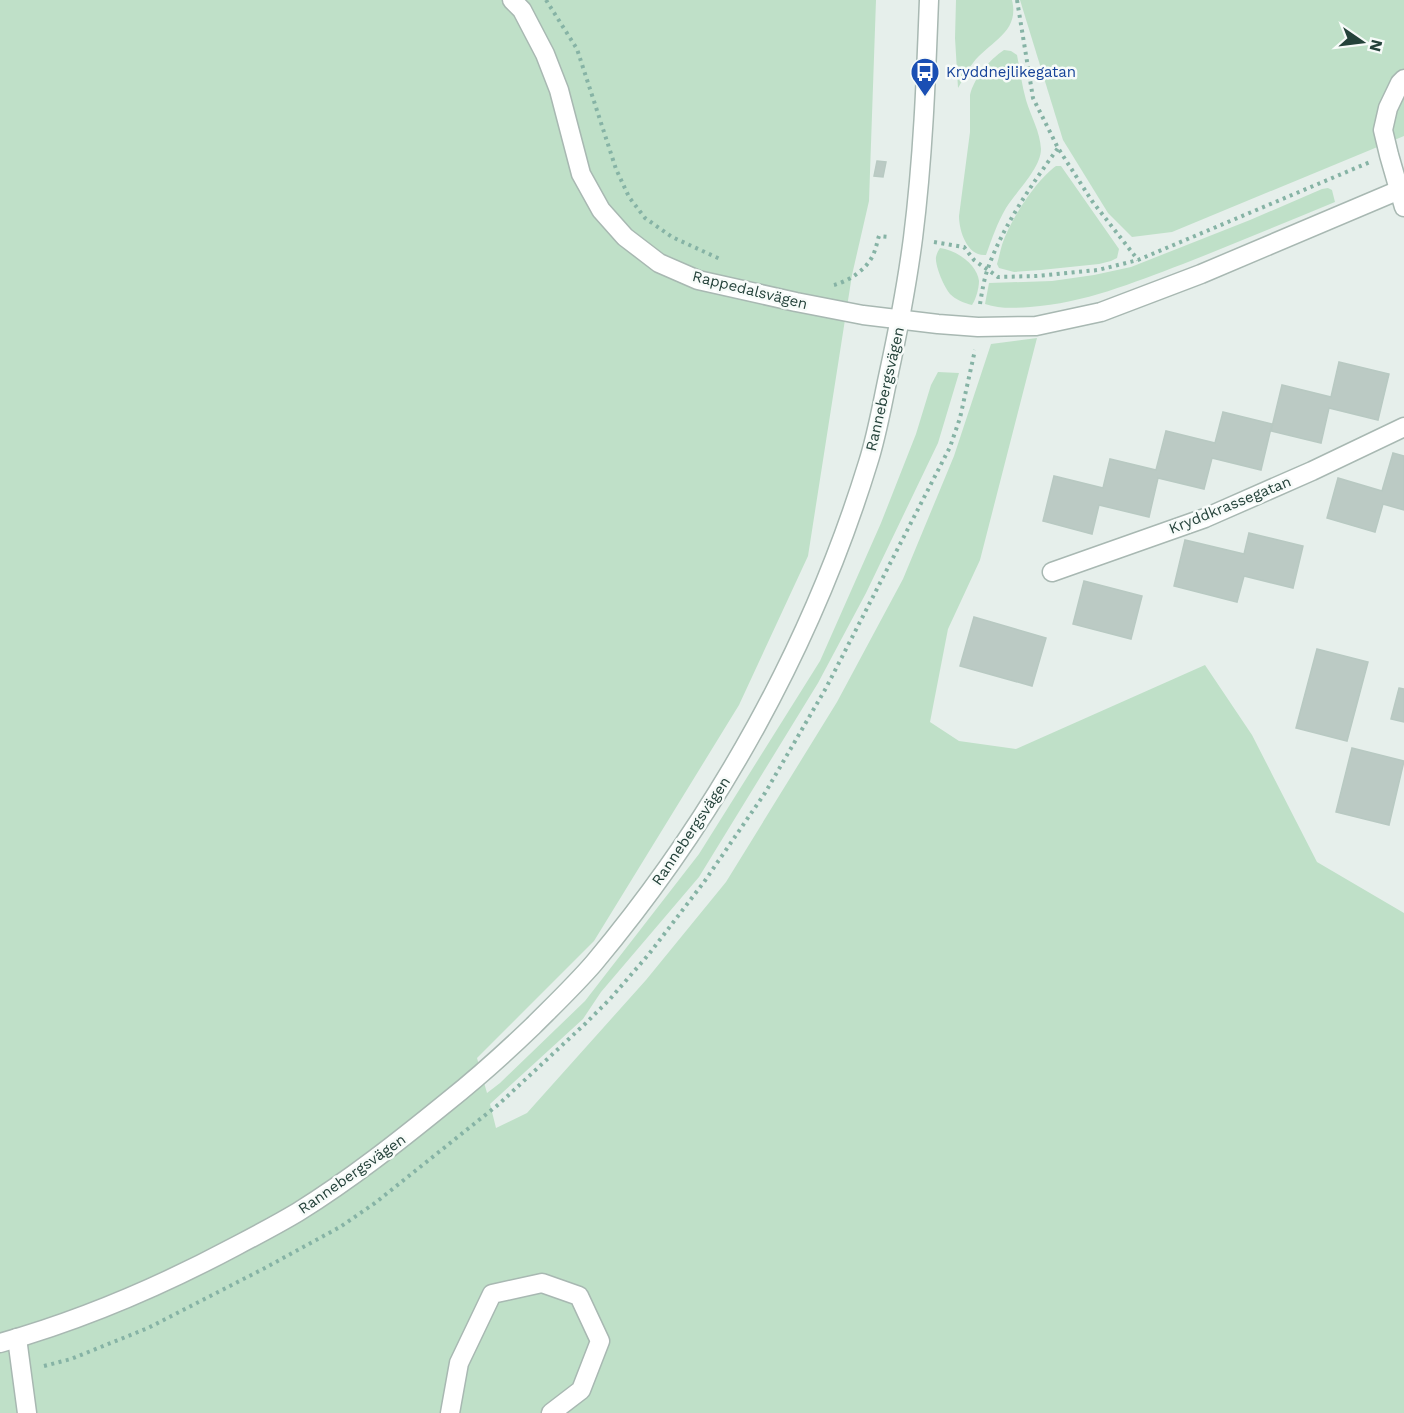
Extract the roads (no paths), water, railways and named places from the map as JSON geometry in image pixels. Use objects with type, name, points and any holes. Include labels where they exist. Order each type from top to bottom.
[{"type":"street","name":"Rappedalsvägen","points":[[512,0],[522,10],[545,54],[558,90],[580,174],[601,210],[625,237],[659,263],[698,280],[863,315],[900,319]]},
{"type":"street","name":"Rannebergsvägen","points":[[9,1341],[123,1301],[209,1260],[295,1214],[388,1150],[486,1071],[556,1003],[593,965],[655,885],[739,758],[791,658],[837,553],[869,460],[900,319],[913,239],[919,180],[929,0]]},
{"type":"street","points":[[900,319],[978,327],[1036,327],[1101,312],[1402,195],[1383,130],[1388,108],[1404,79]]},
{"type":"street","name":"Kryddkrassegatan","points":[[1052,572],[1205,518],[1404,427]]},
{"type":"street","points":[[450,1413],[459,1363],[492,1294],[542,1283],[579,1296],[600,1341],[581,1390],[551,1413]]},
{"type":"street","points":[[9,1341],[22,1371],[27,1413]]},
{"type":"place","name":"Kryddnejlikegatan","points":[[925,98]]}]
